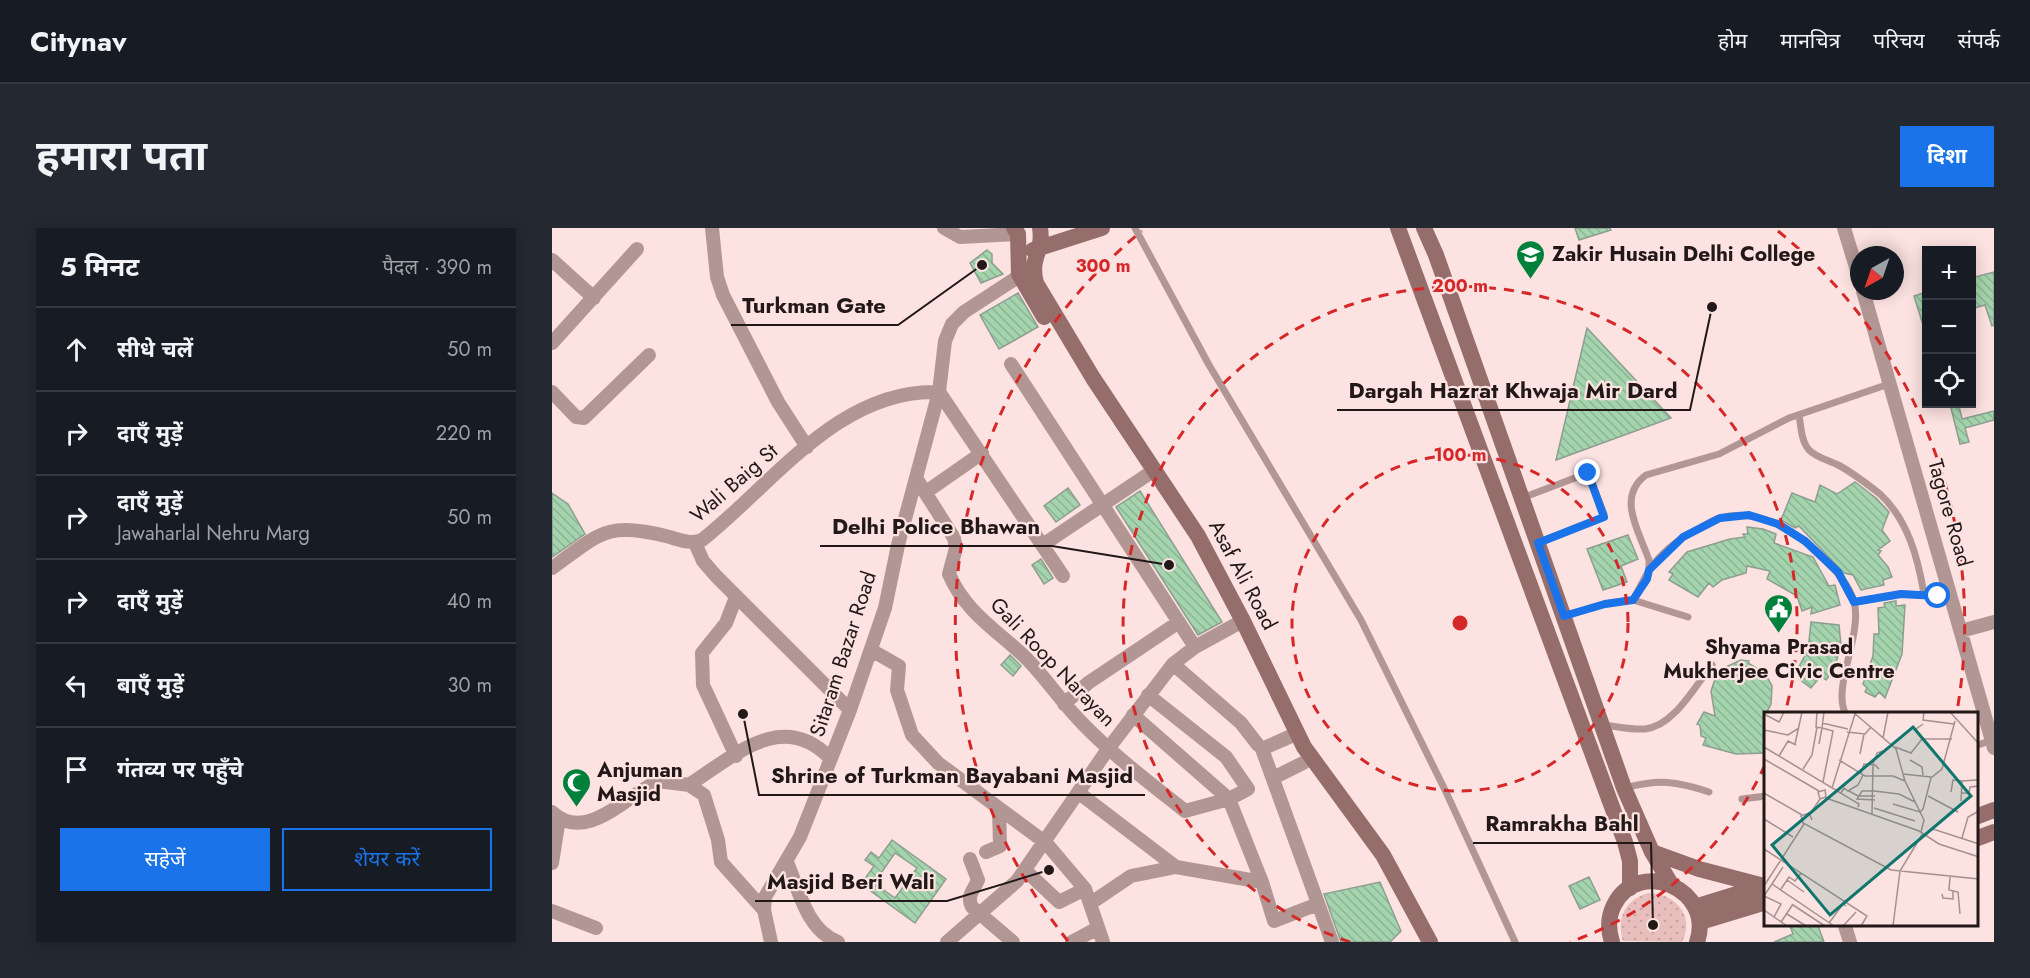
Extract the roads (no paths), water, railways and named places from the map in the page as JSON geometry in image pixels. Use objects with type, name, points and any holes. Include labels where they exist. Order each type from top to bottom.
[{"type":"main road","points":[[1016,231],[1035,228]]},
{"type":"main road","points":[[1026,271],[1040,247],[1040,228]]},
{"type":"main road","points":[[1017,255],[1102,228]]},
{"type":"main road","points":[[1398,228],[1625,842],[1630,861],[1630,888]]},
{"type":"main road","name":"Asaf Ali Road","points":[[1016,231],[1017,255],[1085,383],[1190,541],[1235,625],[1303,763],[1375,860],[1418,942]]},
{"type":"main road","points":[[1428,231],[1624,788],[1652,852],[1671,884]]},
{"type":"main road","name":"Asaf Ali Road","points":[[1026,271],[1036,283],[1093,378],[1198,536],[1243,621],[1304,747],[1383,855],[1430,942]]},
{"type":"main road","points":[[1979,815],[1994,810]]},
{"type":"main road","points":[[1979,836],[1994,832]]},
{"type":"main road","points":[[1652,852],[1764,891]]},
{"type":"main road","points":[[1606,941],[1612,910],[1630,888],[1650,881],[1671,884],[1685,893],[1698,915],[1697,942]]},
{"type":"main road","points":[[1698,915],[1764,891]]},
{"type":"street","points":[[712,228],[717,277],[723,295],[778,402],[807,447]]},
{"type":"street","points":[[944,228],[960,237],[1016,231]]},
{"type":"street","points":[[1844,228],[1850,248]]},
{"type":"street","points":[[552,343],[637,249]]},
{"type":"street","points":[[552,260],[594,298]]},
{"type":"street","name":"Sitaram Bazar Road","points":[[771,942],[764,910],[765,897],[800,837],[850,710],[885,608],[939,392],[945,341],[952,324],[964,312],[1026,271]]},
{"type":"street","name":"Tagore Road","points":[[1866,300],[1892,383],[1993,744]]},
{"type":"street","points":[[552,392],[576,417],[584,417],[650,355]]},
{"type":"street","points":[[1011,364],[1195,647]]},
{"type":"street","points":[[939,392],[1044,544],[1063,576]]},
{"type":"street","name":"Wali Baig St","points":[[552,568],[593,538],[616,530],[632,528],[694,543],[708,535],[822,434],[870,407],[903,394],[939,392]]},
{"type":"street","points":[[926,492],[982,453]]},
{"type":"street","points":[[1044,544],[1147,474]]},
{"type":"street","name":"Gali Roop Narayan","points":[[916,478],[954,538],[956,548],[949,574],[954,585],[990,629],[1045,678],[1064,704],[1108,749],[1185,811],[1229,799]]},
{"type":"street","points":[[694,543],[703,561],[736,597],[850,710]]},
{"type":"street","points":[[736,597],[726,623],[702,652],[703,686],[736,756]]},
{"type":"street","points":[[1064,704],[1088,683],[1179,622]]},
{"type":"street","points":[[1961,630],[1994,622]]},
{"type":"street","points":[[947,942],[981,915],[1025,870],[1046,843],[1108,749],[1173,664],[1195,647],[1235,625]]},
{"type":"street","points":[[871,650],[899,666],[897,690],[912,735],[956,778],[1046,843],[1085,889],[1103,942]]},
{"type":"street","points":[[1173,664],[1241,723],[1261,747],[1332,942]]},
{"type":"street","points":[[1148,695],[1226,757],[1248,789],[1229,799]]},
{"type":"street","points":[[1133,715],[1229,799],[1262,882],[1274,921],[1318,904]]},
{"type":"street","points":[[689,786],[750,746],[780,735],[816,743],[831,758]]},
{"type":"street","points":[[1261,747],[1289,737]]},
{"type":"street","points":[[1273,778],[1303,763]]},
{"type":"street","points":[[552,863],[556,815],[577,825],[596,820],[658,781],[689,786],[704,795],[718,840],[721,862],[764,910]]},
{"type":"street","points":[[1079,793],[1176,867]]},
{"type":"street","points":[[999,808],[1000,846]]},
{"type":"street","points":[[986,852],[1000,846]]},
{"type":"street","points":[[1000,846],[1012,854]]},
{"type":"street","points":[[970,859],[978,880],[969,901],[981,915],[1013,942]]},
{"type":"street","points":[[787,862],[819,932],[838,942]]},
{"type":"street","points":[[1091,903],[1131,876],[1176,867],[1262,882]]},
{"type":"street","points":[[1025,870],[1059,902],[1085,889]]},
{"type":"street","points":[[552,911],[596,928]]},
{"type":"street","points":[[1845,927],[1850,942]]},
{"type":"street","points":[[1072,942],[1098,928]]},
{"type":"lane","points":[[1135,228],[1209,365],[1361,620],[1446,792],[1515,942]]},
{"type":"lane","points":[[1633,600],[1647,579],[1649,570],[1649,560],[1630,505],[1630,494],[1636,482],[1646,475],[1736,447],[1769,427],[1799,415],[1892,383]]},
{"type":"lane","points":[[1799,415],[1803,438],[1808,449],[1818,457],[1853,474],[1881,495],[1896,514],[1912,544],[1920,567],[1924,594]]},
{"type":"lane","points":[[1522,498],[1588,473],[1604,514],[1604,517],[1538,543]]},
{"type":"lane","points":[[1649,570],[1683,537],[1720,518],[1749,515],[1778,524],[1805,541],[1838,572],[1854,602],[1854,637],[1841,695],[1845,712]]},
{"type":"lane","points":[[1854,602],[1883,595],[1924,594],[1952,597]]},
{"type":"lane","points":[[1564,616],[1605,604],[1633,600],[1688,617]]},
{"type":"lane","points":[[1602,725],[1644,729],[1660,725],[1673,714],[1712,665]]},
{"type":"lane","points":[[1624,788],[1652,781],[1669,781],[1710,792]]},
{"type":"lane","points":[[1742,798],[1764,796]]},
{"type":"place","name":"Turkman Gate","points":[[982,265]]},
{"type":"place","name":"Zakir Husain Delhi College","points":[[1531,280]]},
{"type":"place","name":"Dargah Hazrat Khwaja Mir Dard","points":[[1712,307]]},
{"type":"place","name":"Delhi Police Bhawan","points":[[1169,565]]},
{"type":"place","name":"Shyama Prasad Mukherjee Civic Centre","points":[[1779,634]]},
{"type":"place","name":"Shrine of Turkman Bayabani Masjid","points":[[743,714]]},
{"type":"place","name":"Anjuman Masjid","points":[[576,808]]},
{"type":"place","name":"Masjid Beri Wali","points":[[1049,870]]},
{"type":"place","name":"Ramrakha Bahl","points":[[1653,925]]}]
